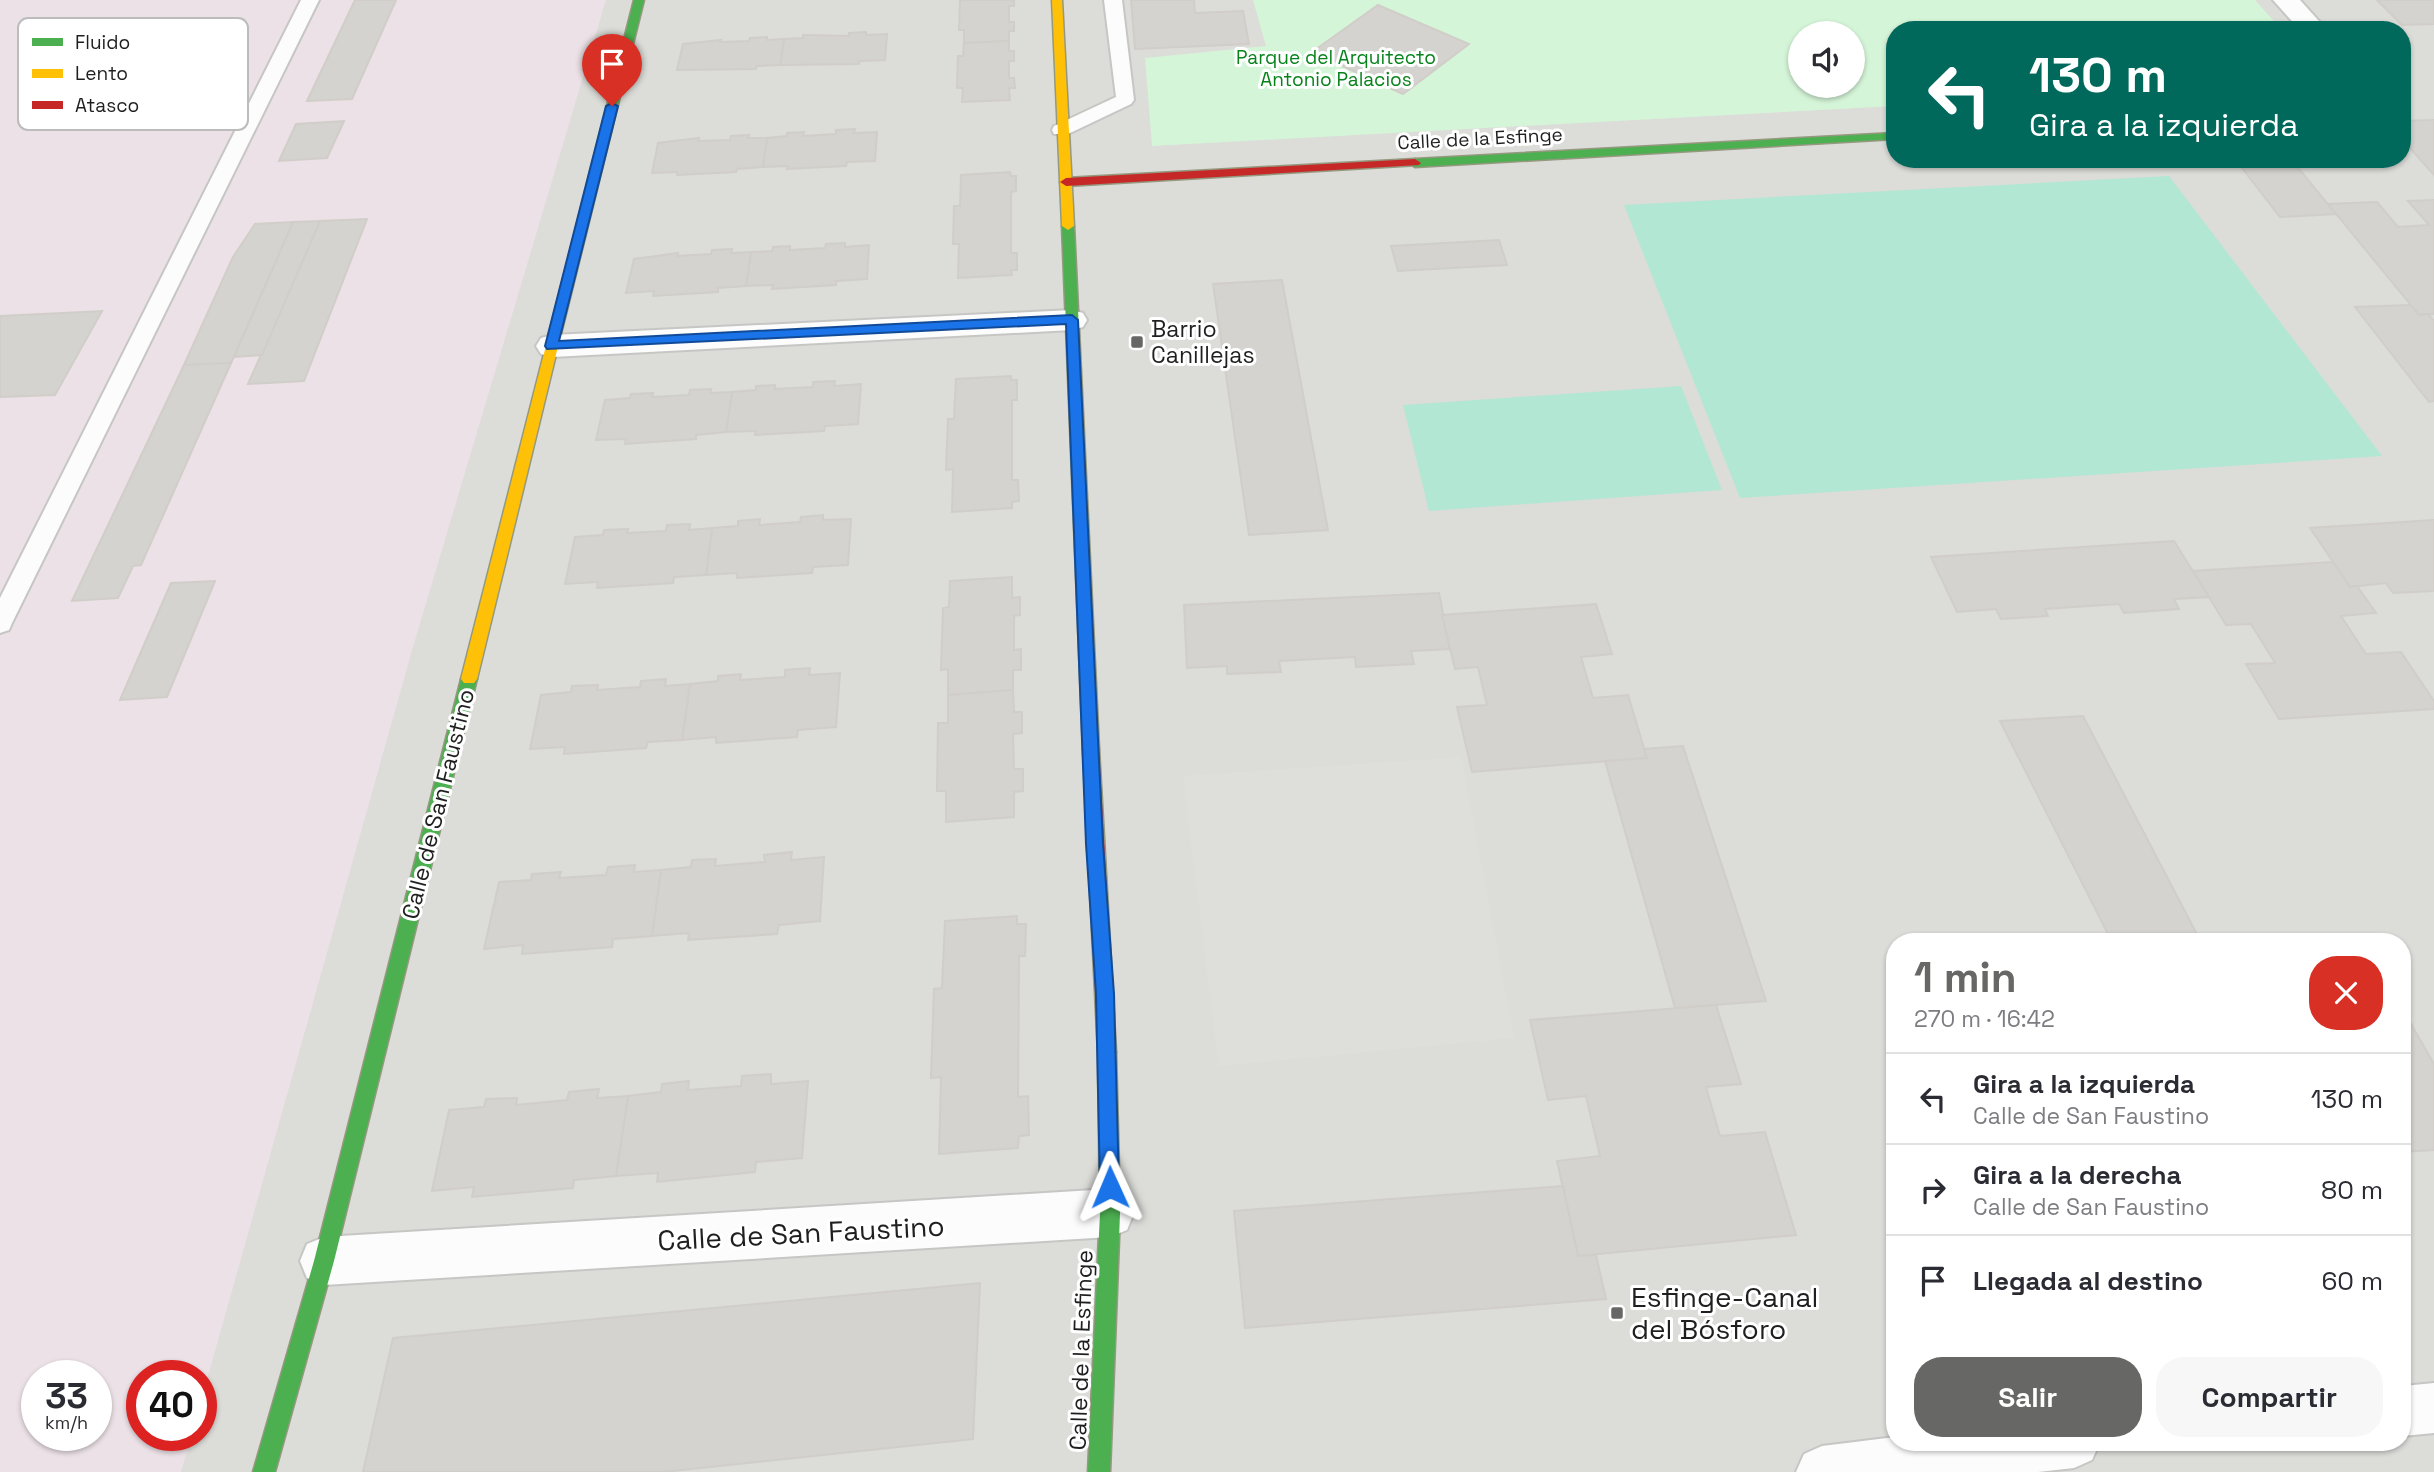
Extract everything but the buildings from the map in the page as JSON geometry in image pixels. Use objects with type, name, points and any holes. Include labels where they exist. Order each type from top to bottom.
[{"type":"street","name":"Calle de San Faustino","points":[[264,1472],[324,1261],[639,0]]},
{"type":"street","name":"Calle de la Esfinge","points":[[1057,0],[1094,844],[1105,994],[1110,1213],[1099,1472]]},
{"type":"street","points":[[2286,0],[2306,21]]},
{"type":"street","name":"Calle de la Esfinge","points":[[1066,182],[1886,136]]},
{"type":"street","points":[[552,346],[1072,320]]},
{"type":"street","name":"Calle de San Faustino","points":[[324,1261],[1110,1213]]},
{"type":"street","points":[[2411,1410],[2434,1408]]},
{"type":"street","points":[[1822,1472],[1975,1462],[2029,1451]]},
{"type":"lane","points":[[1061,130],[1125,100],[1113,0]]},
{"type":"lane","points":[[248,118],[303,6]]},
{"type":"lane","points":[[0,623],[242,130]]},
{"type":"shaded area","points":[[0,0],[2434,0],[2434,1472],[0,1472]]},
{"type":"shaded area","points":[[0,0],[606,0],[413,647],[213,1360],[126,1360],[126,1451],[187,1451],[181,1472],[0,1472]]},
{"type":"shaded area","points":[[1461,757],[1514,1038],[1219,1066],[1183,776]]},
{"type":"green space","name":"Parque del Arquitecto Antonio Palacios","points":[[1253,0],[2255,0],[2274,21],[1886,21],[1886,106],[1152,146],[1145,58],[1266,46]]},
{"type":"green space","points":[[2169,176],[2382,456],[1740,498],[1624,205]]},
{"type":"green space","points":[[1681,386],[1722,490],[1429,511],[1403,405]]},
{"type":"traffic: fast","points":[[555,334],[639,0]]},
{"type":"traffic: fast","points":[[1415,163],[1886,137]]},
{"type":"traffic: fast","points":[[1068,226],[1091,749]]},
{"type":"traffic: fast","points":[[264,1472],[324,1261],[469,679]]},
{"type":"traffic: fast","points":[[1099,1472],[1110,1213],[1107,1052]]},
{"type":"traffic: slow","points":[[1057,0],[1068,226]]},
{"type":"traffic: slow","points":[[469,679],[555,334]]},
{"type":"traffic: jam","points":[[1066,182],[1415,163]]},
{"type":"traffic: jam","points":[[1091,749],[1107,1052]]},
{"type":"place","name":"Barrio Canillejas","points":[[1137,342]]},
{"type":"place","name":"Esfinge-Canal del Bósforo","points":[[1617,1313]]},
{"type":"route","points":[[612,106],[552,346],[1072,320],[1085,579],[1094,844],[1105,994],[1110,1187]]}]
